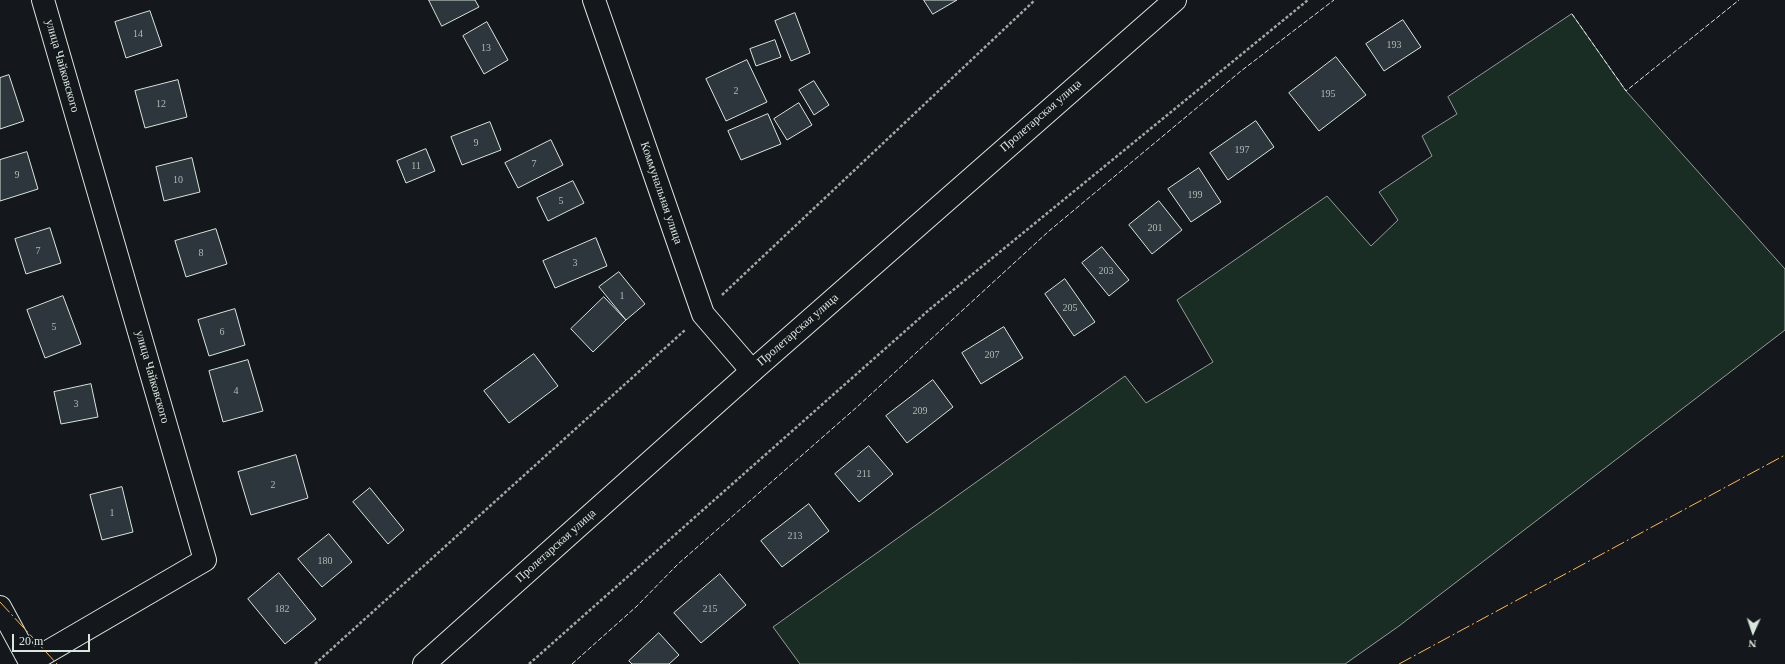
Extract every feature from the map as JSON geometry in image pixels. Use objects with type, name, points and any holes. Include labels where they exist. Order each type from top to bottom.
[{"type":"street","name":"улица Чайковского","points":[[31,663],[205,560],[43,0]]},
{"type":"street","name":"Коммунальная улица","points":[[594,0],[702,314],[752,371]]},
{"type":"street","name":"Пролетарская улица","points":[[424,664],[752,371],[1175,0]]},
{"type":"street","points":[[0,608],[31,663]]},
{"type":"path","points":[[315,664],[702,314],[1035,0]]},
{"type":"path","points":[[529,664],[930,309],[1308,0]]},
{"type":"green space","points":[[1572,14],[1626,91],[1785,269],[1785,330],[1399,626],[1345,664],[800,664],[773,627],[1125,376],[1146,403],[1213,362],[1177,300],[1327,196],[1371,246],[1398,220],[1379,192],[1432,156],[1422,136],[1457,114],[1448,97]]},
{"type":"building","points":[[429,0],[475,0],[479,7],[442,26]]},
{"type":"building","points":[[924,0],[957,0],[933,14]]},
{"type":"building","points":[[150,11],[162,46],[126,58],[115,22]]},
{"type":"building","points":[[795,13],[810,53],[791,61],[775,21]]},
{"type":"building","points":[[1403,20],[1421,47],[1384,71],[1366,44]]},
{"type":"building","points":[[487,22],[508,60],[484,74],[463,36]]},
{"type":"building","points":[[775,40],[781,57],[756,66],[750,49]]},
{"type":"building","points":[[1336,57],[1366,95],[1319,131],[1289,93]]},
{"type":"building","points":[[747,60],[767,102],[726,121],[706,79]]},
{"type":"building","points":[[9,75],[24,121],[0,129],[0,78]]},
{"type":"building","points":[[178,80],[187,117],[145,128],[135,91]]},
{"type":"building","points":[[814,81],[829,105],[814,115],[799,90]]},
{"type":"building","points":[[799,103],[812,125],[787,140],[774,119]]},
{"type":"building","points":[[768,114],[781,144],[741,160],[728,131]]},
{"type":"building","points":[[1256,121],[1274,147],[1228,180],[1210,153]]},
{"type":"building","points":[[490,122],[501,150],[462,165],[451,137]]},
{"type":"building","points":[[551,140],[563,165],[518,188],[505,163]]},
{"type":"building","points":[[426,149],[435,171],[406,183],[397,161]]},
{"type":"building","points":[[27,152],[38,189],[0,201],[0,160]]},
{"type":"building","points":[[192,158],[200,192],[164,201],[156,167]]},
{"type":"building","points":[[1199,168],[1221,202],[1191,222],[1168,189]]},
{"type":"building","points":[[573,181],[584,203],[548,221],[537,198]]},
{"type":"building","points":[[1159,201],[1182,230],[1152,254],[1129,225]]},
{"type":"building","points":[[50,228],[61,263],[26,274],[15,239]]},
{"type":"building","points":[[216,229],[227,264],[186,277],[175,241]]},
{"type":"building","points":[[596,238],[607,266],[555,288],[543,261]]},
{"type":"building","points":[[1102,247],[1129,280],[1109,296],[1082,263]]},
{"type":"building","points":[[619,272],[645,304],[626,320],[599,287]]},
{"type":"building","points":[[1065,279],[1095,322],[1074,336],[1045,294]]},
{"type":"building","points":[[63,296],[81,344],[45,358],[27,310]]},
{"type":"building","points":[[604,297],[626,320],[593,352],[571,329]]},
{"type":"building","points":[[235,309],[245,345],[209,356],[198,320]]},
{"type":"building","points":[[1004,327],[1023,358],[981,384],[962,353]]},
{"type":"building","points":[[534,354],[558,386],[509,423],[484,391]]},
{"type":"building","points":[[248,360],[263,411],[223,422],[209,371]]},
{"type":"building","points":[[933,380],[953,407],[907,443],[886,416]]},
{"type":"building","points":[[91,384],[98,417],[61,424],[54,392]]},
{"type":"building","points":[[869,446],[893,474],[859,502],[835,474]]},
{"type":"building","points":[[296,455],[308,498],[251,515],[238,472]]},
{"type":"building","points":[[122,487],[133,532],[102,540],[90,495]]},
{"type":"building","points":[[370,488],[404,530],[388,544],[353,502]]},
{"type":"building","points":[[809,504],[829,531],[782,567],[761,541]]},
{"type":"building","points":[[329,534],[352,562],[322,587],[298,559]]},
{"type":"building","points":[[279,573],[316,619],[285,644],[248,599]]},
{"type":"building","points":[[720,574],[746,605],[701,643],[674,613]]},
{"type":"building","points":[[659,633],[679,655],[669,664],[632,664],[629,661]]},
{"type":"fence","points":[[572,664],[637,606],[678,564],[857,407],[1049,231],[1241,71],[1334,0]]},
{"type":"fence","points":[[1572,14],[1626,91],[1739,0]]},
{"type":"power","points":[[1399,664],[1785,455]]},
{"type":"power","points":[[0,602],[57,664]]}]
